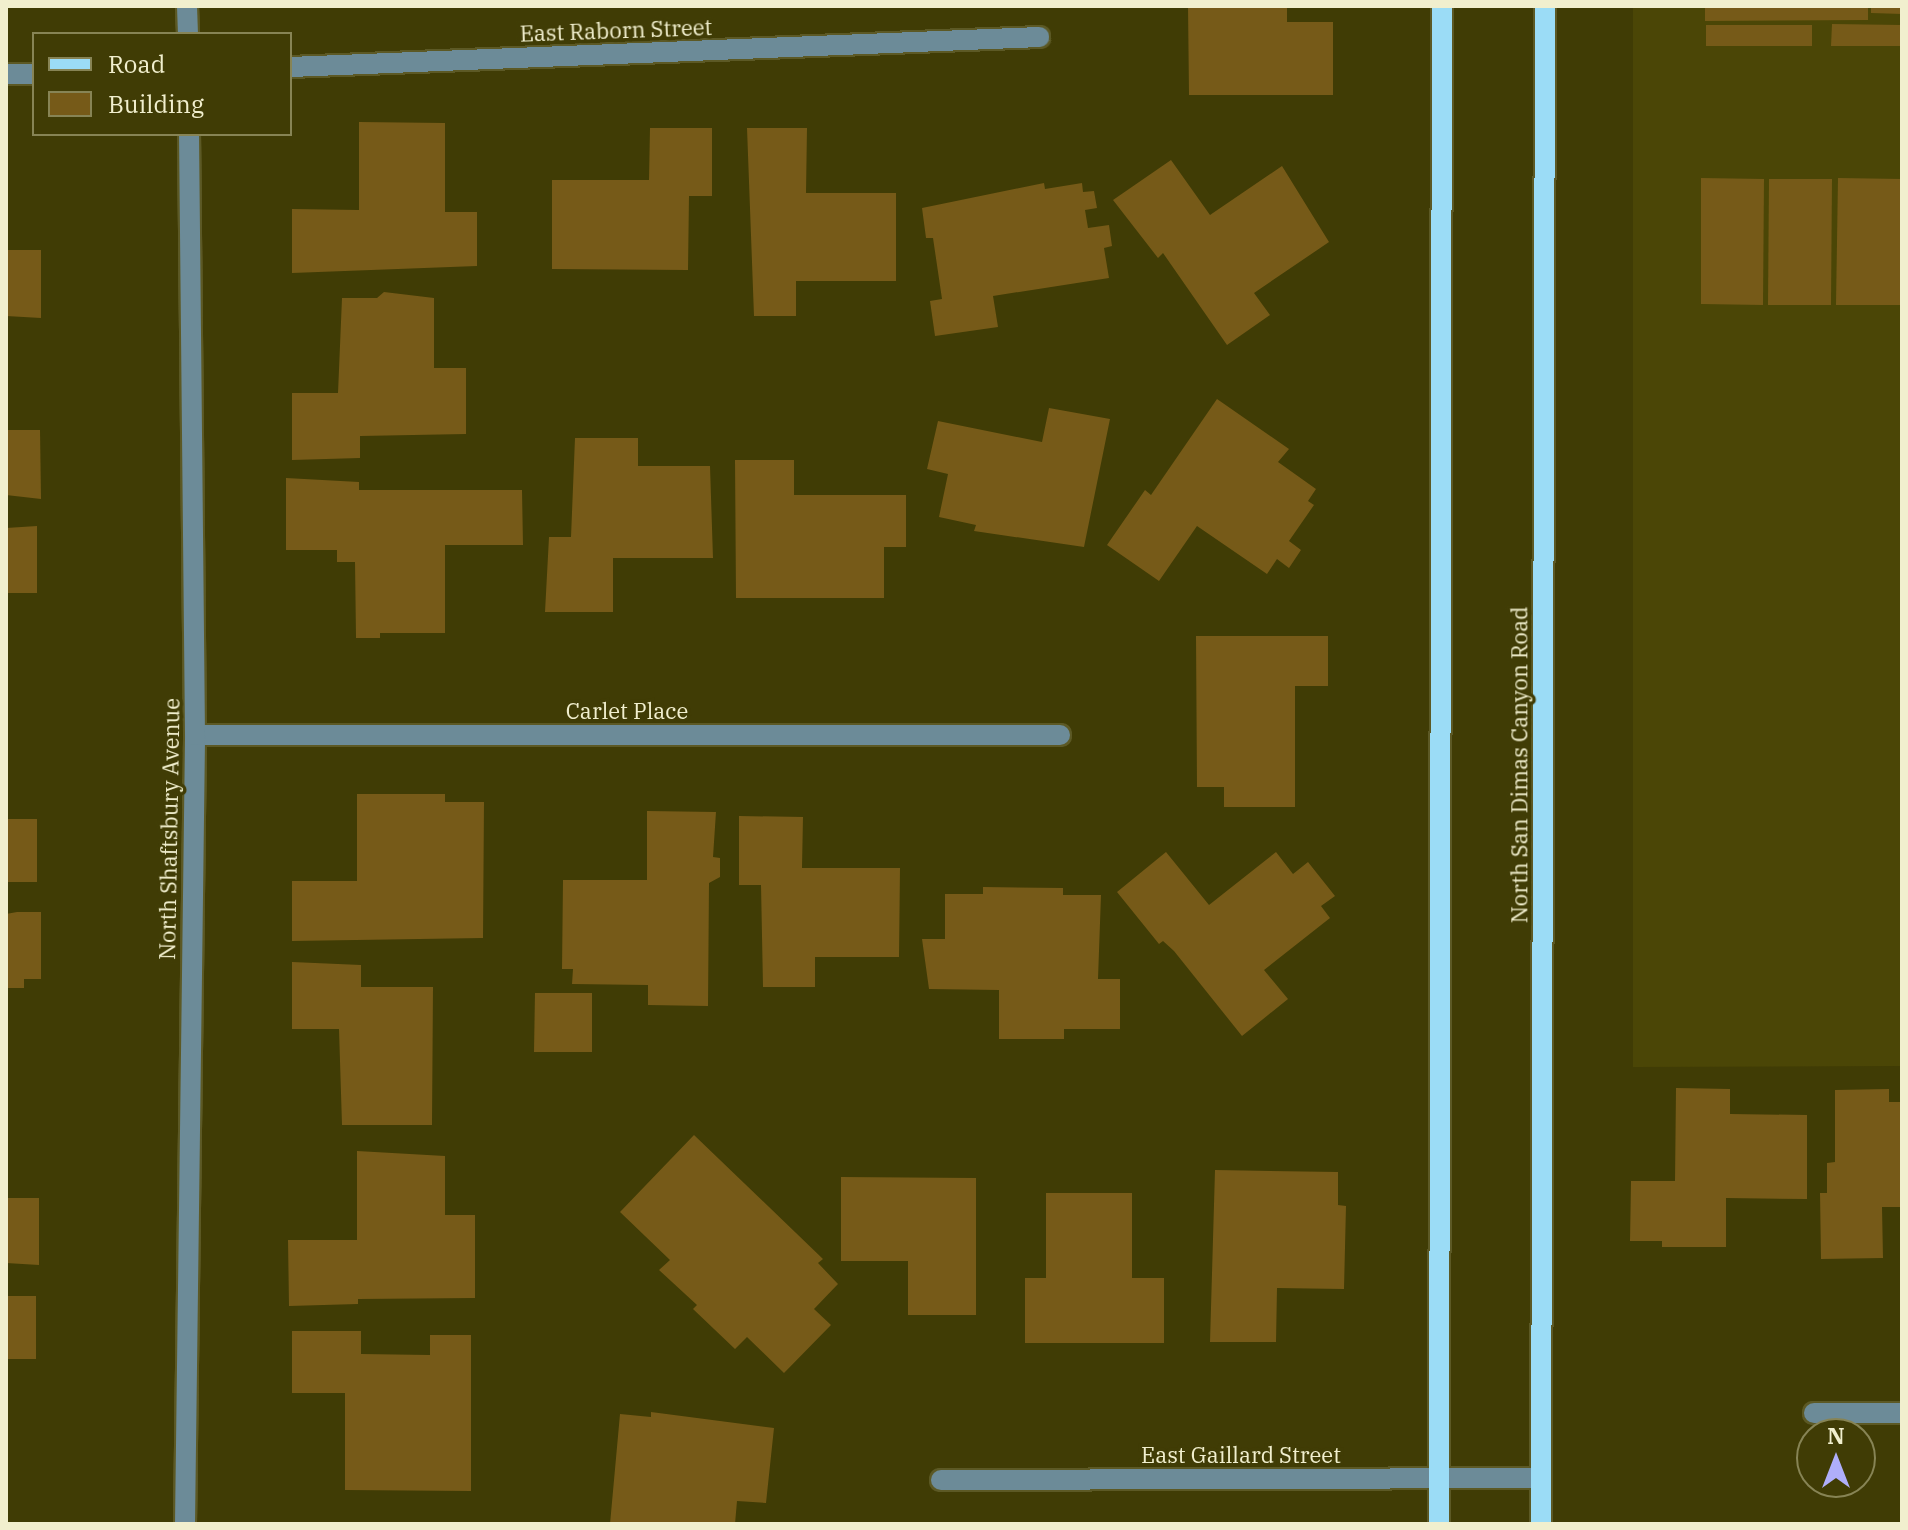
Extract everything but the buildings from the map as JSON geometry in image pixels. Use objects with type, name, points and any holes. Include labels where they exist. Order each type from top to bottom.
[{"type":"main road","points":[[1439,1524],[1442,6]]},
{"type":"main road","name":"North San Dimas Canyon Road","points":[[1541,1524],[1545,6]]},
{"type":"street","points":[[187,6],[188,32]]},
{"type":"street","name":"East Raborn Street","points":[[292,67],[1039,37]]},
{"type":"street","points":[[6,74],[32,74]]},
{"type":"street","name":"North Shaftsbury Avenue","points":[[185,1524],[195,735],[189,136]]},
{"type":"street","name":"Carlet Place","points":[[195,735],[1060,735]]},
{"type":"street","points":[[1814,1413],[1902,1413]]},
{"type":"street","name":"East Gaillard Street","points":[[941,1480],[1541,1478]]},
{"type":"shaded area","points":[[1633,6],[1902,6],[1902,1066],[1633,1067]]}]
